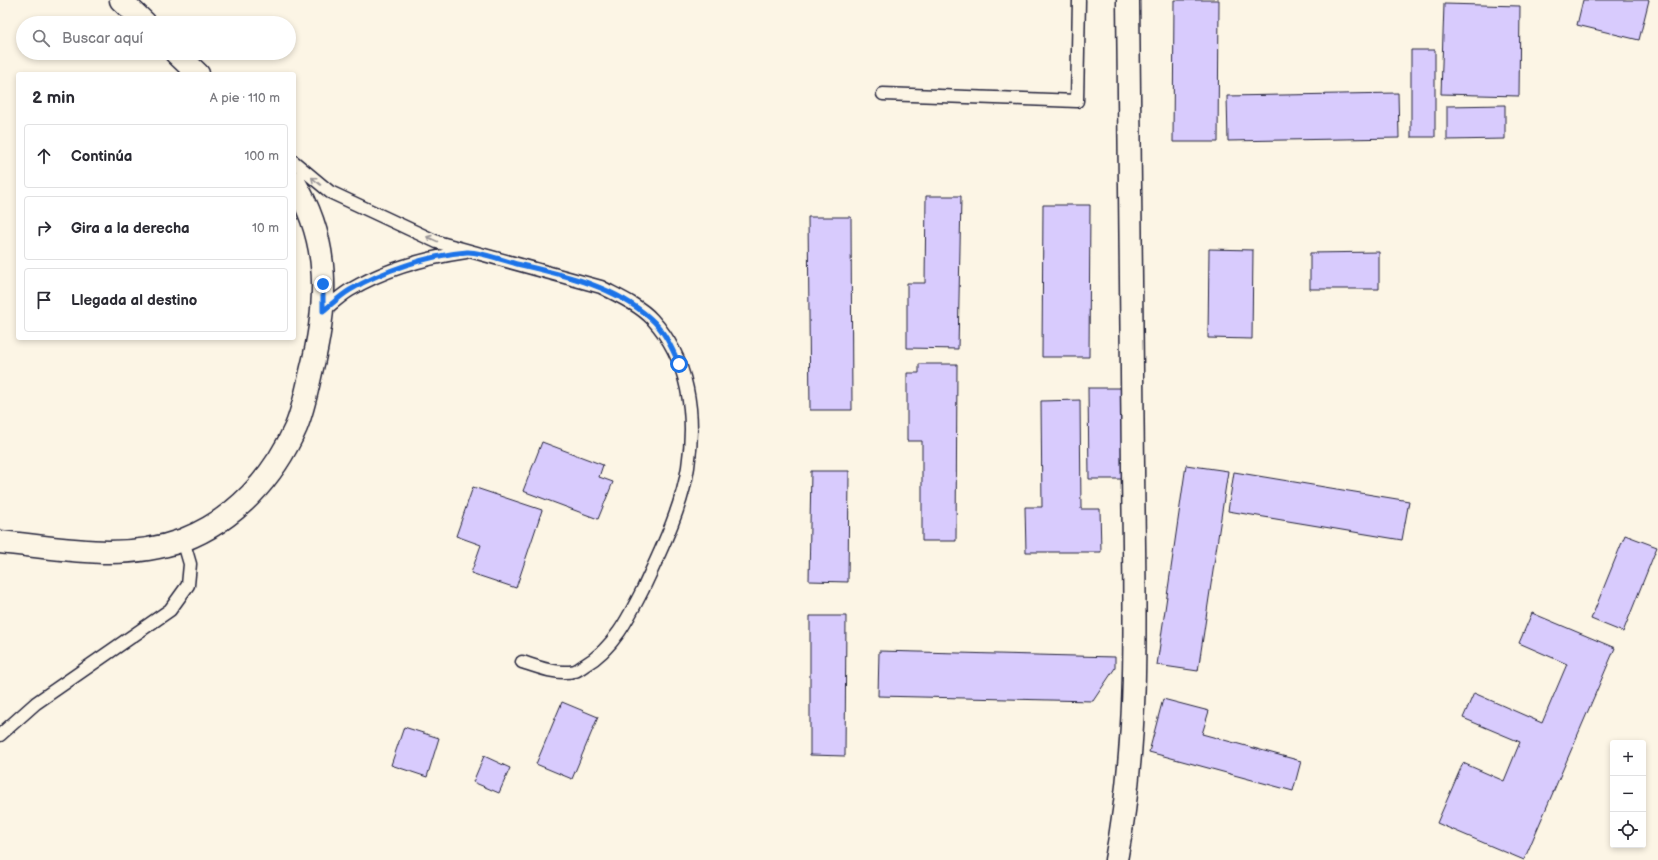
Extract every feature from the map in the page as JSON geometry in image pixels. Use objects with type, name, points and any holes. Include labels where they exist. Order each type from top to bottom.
[{"type":"street","points":[[121,0],[138,16]]},
{"type":"street","points":[[1116,860],[1131,751],[1136,671],[1128,0]]},
{"type":"street","points":[[183,60],[196,72]]},
{"type":"street","points":[[0,542],[98,553],[155,547],[183,540],[212,525],[246,501],[267,477],[296,427],[317,348],[323,311],[324,271],[320,243],[314,222],[296,185]]},
{"type":"lane","points":[[883,94],[1077,101],[1079,0]]},
{"type":"lane","points":[[296,164],[330,192],[437,242],[469,252],[541,269],[601,287],[626,299],[652,319],[670,343],[684,374],[691,402],[691,432],[688,468],[679,503],[662,548],[636,602],[613,642],[596,659],[576,671],[555,672],[522,662]]},
{"type":"lane","points":[[323,311],[349,291],[382,274],[436,257],[469,252]]},
{"type":"lane","points":[[0,735],[36,703],[170,610],[188,585],[190,564],[183,540]]},
{"type":"building","points":[[1174,0],[1219,0],[1218,142],[1173,142]]},
{"type":"building","points":[[1583,0],[1649,0],[1639,40],[1577,25]]},
{"type":"building","points":[[1444,4],[1520,6],[1519,96],[1441,94]]},
{"type":"building","points":[[1411,50],[1435,50],[1435,137],[1411,137]]},
{"type":"building","points":[[1398,93],[1399,138],[1228,141],[1227,96]]},
{"type":"building","points":[[1505,105],[1505,139],[1447,140],[1447,106]]},
{"type":"building","points":[[926,196],[961,196],[958,349],[907,348],[907,283],[925,283]]},
{"type":"building","points":[[1043,205],[1090,205],[1089,357],[1042,357]]},
{"type":"building","points":[[808,217],[851,217],[852,410],[810,410]]},
{"type":"building","points":[[1209,249],[1253,250],[1252,339],[1208,338]]},
{"type":"building","points":[[1379,252],[1379,289],[1310,289],[1310,253]]},
{"type":"building","points":[[919,364],[957,364],[956,541],[922,541],[922,441],[907,441],[907,373],[919,373]]},
{"type":"building","points":[[1088,388],[1122,388],[1123,479],[1089,479]]},
{"type":"building","points":[[1080,400],[1081,509],[1100,509],[1101,552],[1026,552],[1025,507],[1042,507],[1041,401]]},
{"type":"building","points":[[542,442],[603,465],[599,477],[613,482],[598,519],[523,491]]},
{"type":"building","points":[[1186,465],[1228,471],[1198,671],[1157,665]]},
{"type":"building","points":[[811,471],[849,471],[848,582],[809,581]]},
{"type":"building","points":[[1234,472],[1409,501],[1402,540],[1228,511]]},
{"type":"building","points":[[473,487],[542,510],[516,588],[471,573],[481,545],[456,536]]},
{"type":"building","points":[[1625,535],[1657,547],[1623,632],[1591,619]]},
{"type":"building","points":[[1532,613],[1615,648],[1524,860],[1437,823],[1463,763],[1504,781],[1520,742],[1463,718],[1474,693],[1542,723],[1567,664],[1519,643]]},
{"type":"building","points":[[810,616],[846,616],[845,756],[810,755]]},
{"type":"building","points":[[879,651],[1115,657],[1115,668],[1093,701],[878,696]]},
{"type":"building","points":[[1163,699],[1209,711],[1202,734],[1301,761],[1293,791],[1149,752]]},
{"type":"building","points":[[562,702],[598,717],[572,779],[536,764]]},
{"type":"building","points":[[404,727],[439,738],[427,777],[391,765]]},
{"type":"building","points":[[484,756],[510,768],[499,793],[473,782]]},
{"type":"route","points":[[323,284],[323,311],[349,291],[382,274],[436,257],[469,252],[541,269],[601,287],[626,299],[652,319],[670,343],[679,364]]}]
